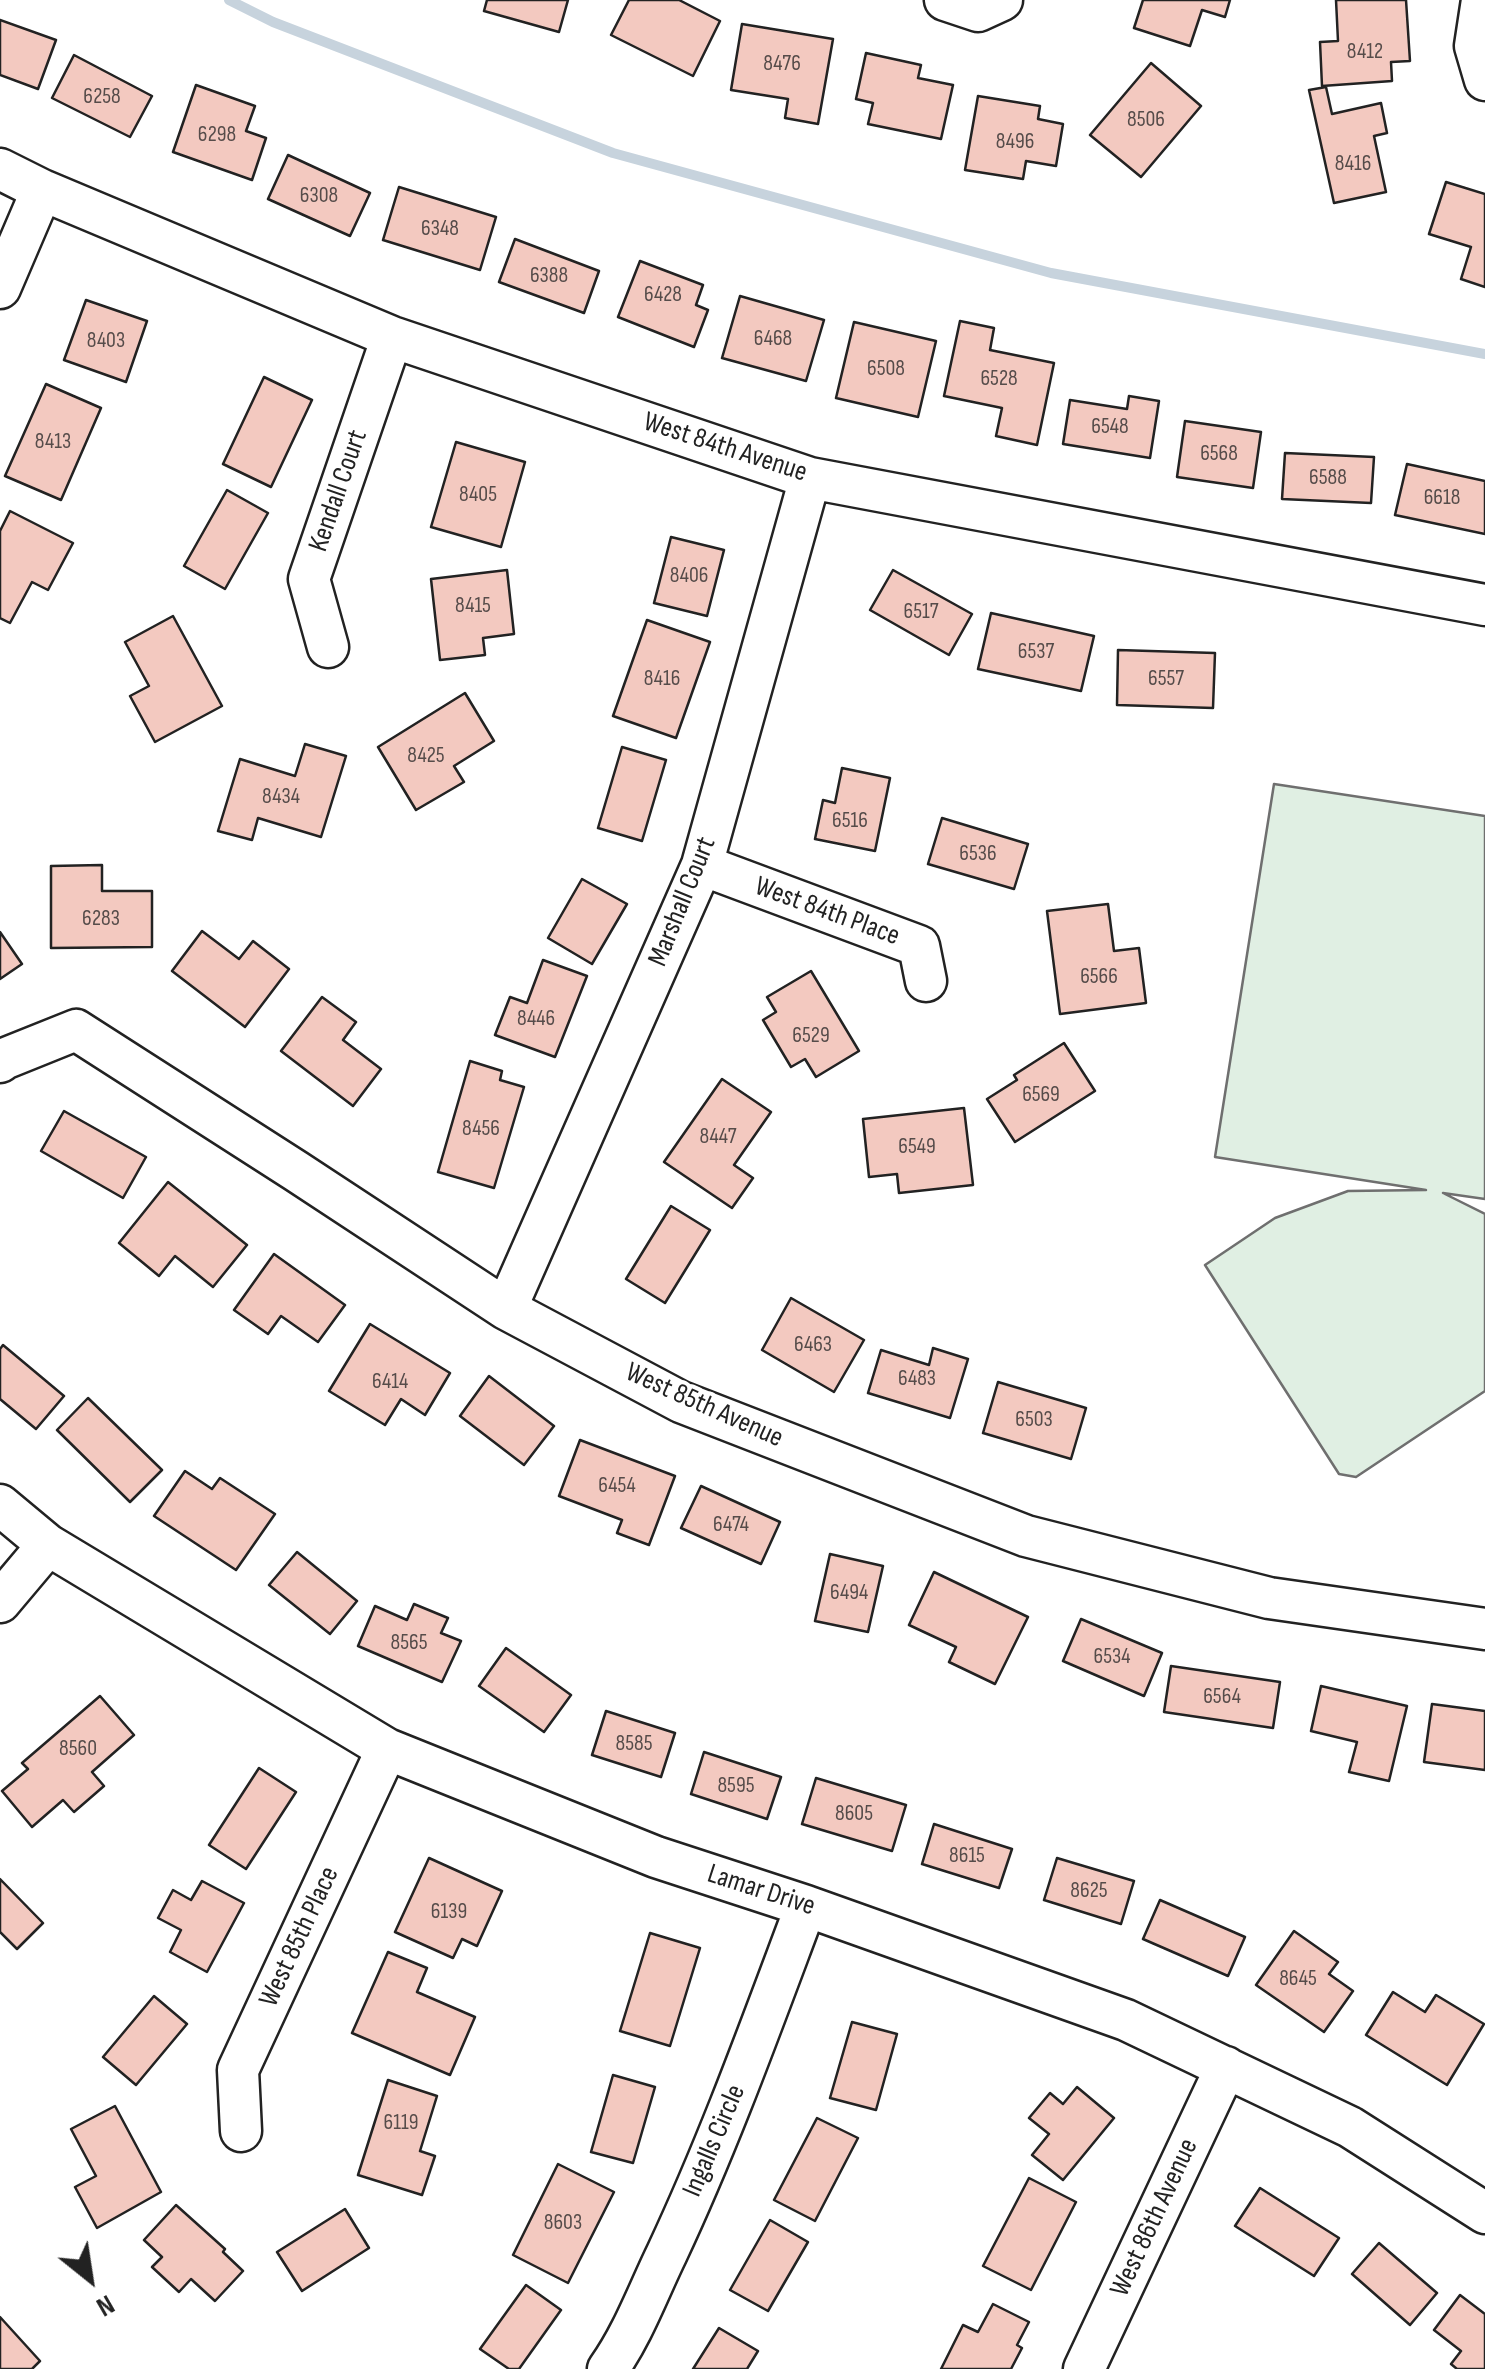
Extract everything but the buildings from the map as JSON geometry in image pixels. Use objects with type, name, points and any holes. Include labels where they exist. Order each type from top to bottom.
[{"type":"street","points":[[944,0],[978,10],[1002,0]]},
{"type":"street","points":[[1482,0],[1475,46],[1485,80]]},
{"type":"street","name":"West 84th Avenue","points":[[0,169],[392,337],[810,478],[1485,605]]},
{"type":"street","points":[[0,288],[42,190]]},
{"type":"street","name":"Kendall Court","points":[[328,647],[308,580],[392,337]]},
{"type":"street","name":"Marshall Court","points":[[506,1309],[702,865],[810,478]]},
{"type":"street","name":"West 84th Place","points":[[702,865],[918,946],[926,981]]},
{"type":"street","name":"West 85th Avenue","points":[[0,1062],[76,1030],[506,1309],[681,1402],[1026,1536],[1269,1598],[1485,1629]]},
{"type":"street","name":"Lamar Drive","points":[[0,1505],[48,1544],[387,1748],[656,1857],[1126,2020],[1350,2127],[1485,2214]]},
{"type":"street","points":[[0,1602],[48,1544]]},
{"type":"street","name":"West 85th Place","points":[[241,2131],[238,2070],[387,1748]]},
{"type":"street","name":"Ingalls Circle","points":[[608,2369],[622,2348],[714,2146],[806,1906]]},
{"type":"street","name":"West 86th Avenue","points":[[1084,2369],[1226,2068]]},
{"type":"green space","points":[[1274,784],[1485,816],[1485,1199],[1443,1193],[1485,1214],[1485,1391],[1356,1477],[1339,1474],[1205,1265],[1275,1218],[1348,1191],[1426,1190],[1215,1157]]},
{"type":"waterway","points":[[229,0],[273,22],[613,153],[1051,273],[1485,354]]}]
